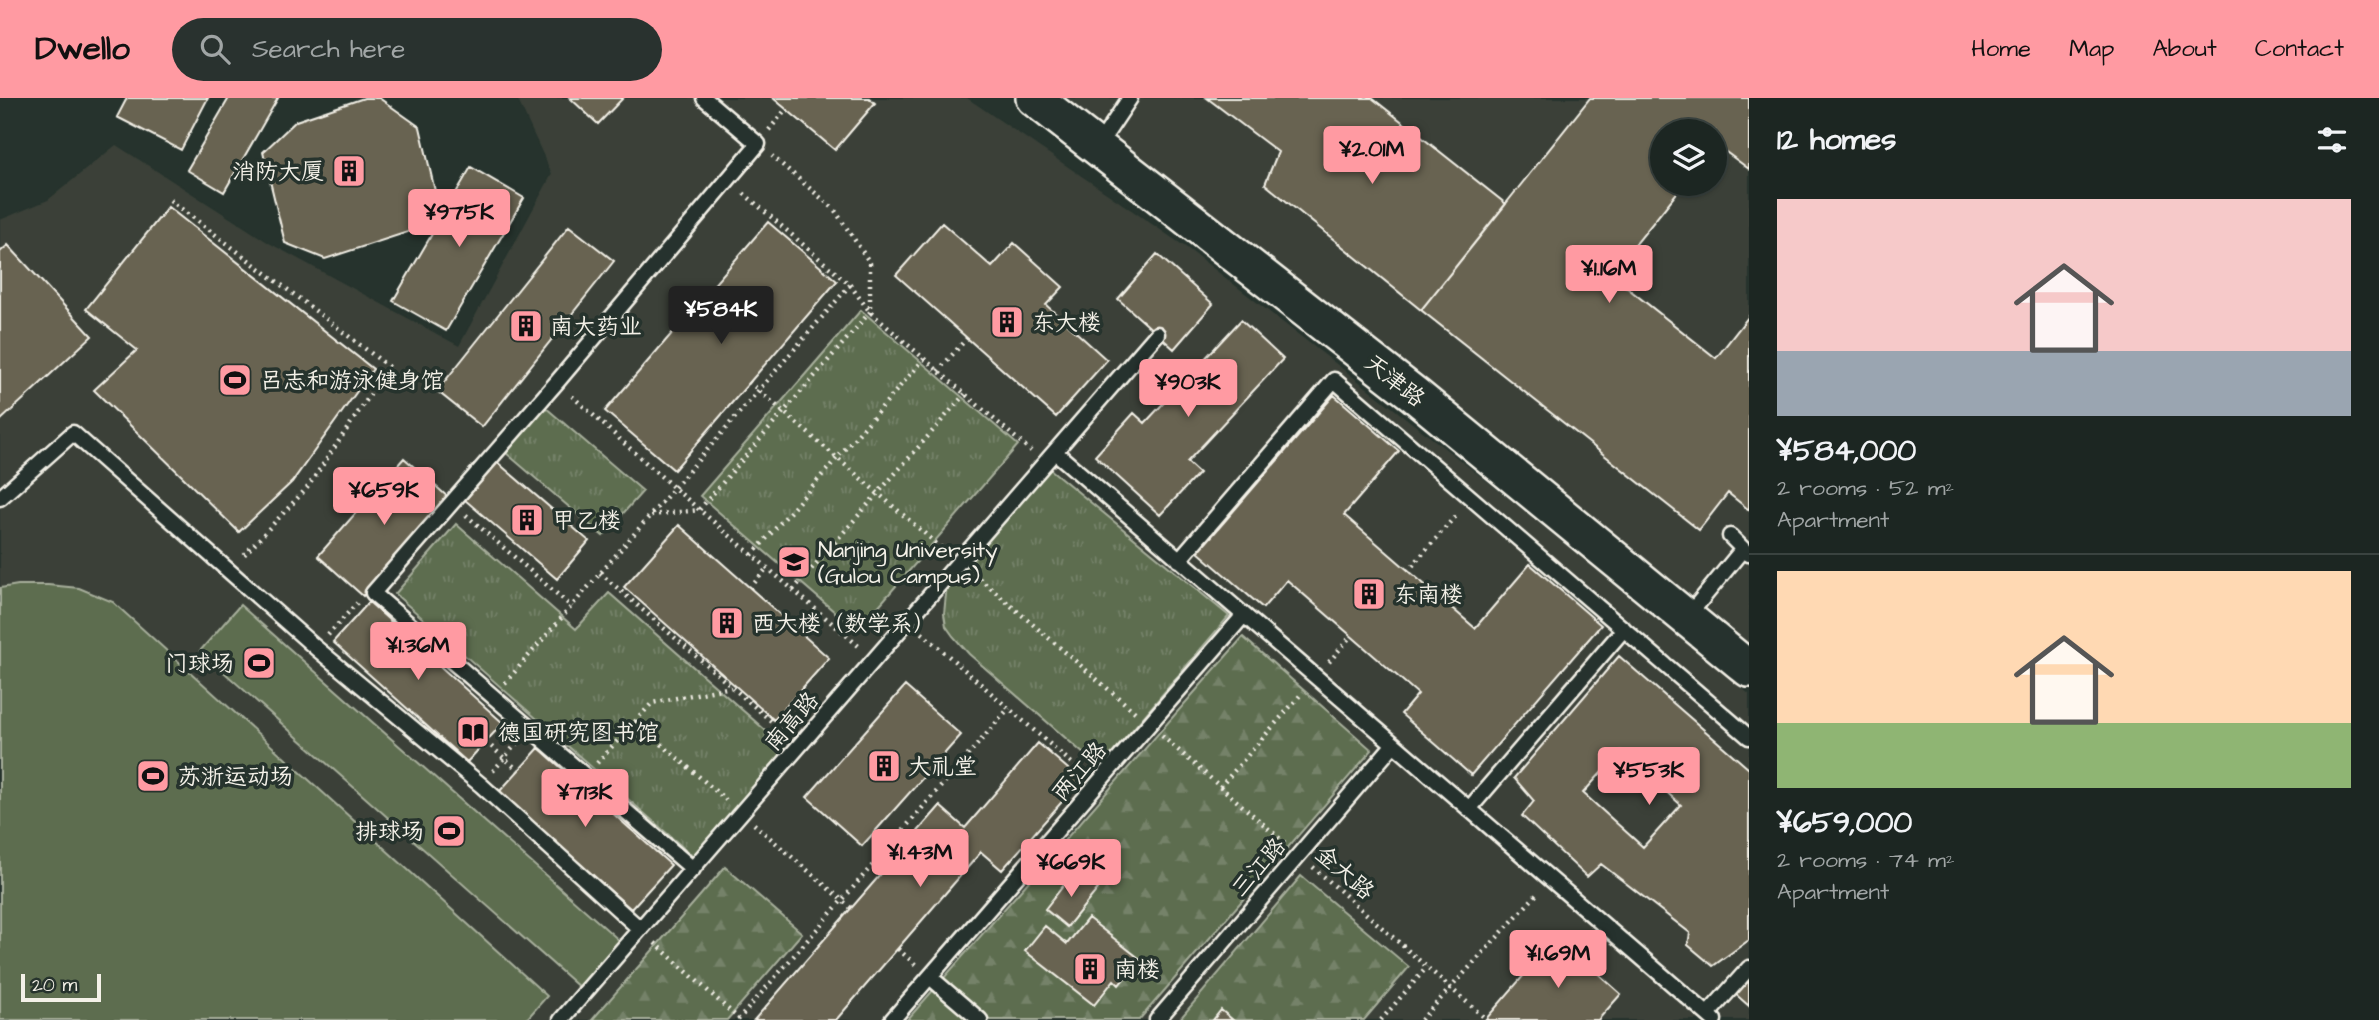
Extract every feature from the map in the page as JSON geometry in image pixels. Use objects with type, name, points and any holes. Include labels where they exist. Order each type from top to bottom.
[{"type":"street","name":"天津路","points":[[1034,98],[1415,395],[1749,669]]},
{"type":"lane","points":[[693,869],[373,593],[557,382],[758,144],[704,98]]},
{"type":"lane","points":[[1098,146],[1130,98]]},
{"type":"lane","name":"南高路","points":[[561,1020],[1157,334]]},
{"type":"lane","points":[[1180,559],[1334,380],[1749,737]]},
{"type":"lane","points":[[0,498],[73,433],[316,648],[481,785],[640,929]]},
{"type":"lane","points":[[1055,452],[1711,1017],[1749,968]]},
{"type":"lane","points":[[1687,617],[1746,552],[1730,536]]},
{"type":"lane","name":"两江路","points":[[892,1020],[1244,615]]},
{"type":"lane","points":[[1469,809],[1624,629]]},
{"type":"lane","name":"三江路","points":[[1157,1020],[1394,744]]},
{"type":"lane","points":[[930,977],[980,1020]]},
{"type":"path","points":[[651,515],[699,510],[870,312],[870,263],[834,209],[758,144]]},
{"type":"path","points":[[727,179],[850,285],[870,312],[1035,454]]},
{"type":"path","points":[[170,200],[389,368],[307,488],[229,571]]},
{"type":"path","points":[[493,697],[850,285]]},
{"type":"path","points":[[938,371],[968,338]]},
{"type":"path","points":[[752,555],[924,359]]},
{"type":"path","points":[[557,382],[699,510],[850,639]]},
{"type":"path","points":[[749,382],[939,545]]},
{"type":"path","points":[[793,590],[965,394]]},
{"type":"path","points":[[1408,571],[1471,498]]},
{"type":"path","points":[[452,503],[572,607]]},
{"type":"path","points":[[959,562],[1136,713]]},
{"type":"path","points":[[750,588],[767,568]]},
{"type":"path","points":[[600,573],[800,746]]},
{"type":"path","points":[[324,639],[358,602],[373,593]]},
{"type":"path","points":[[908,621],[1081,771]]},
{"type":"path","points":[[1220,787],[1351,636]]},
{"type":"path","points":[[584,776],[652,704],[730,687]]},
{"type":"path","points":[[640,929],[739,1020],[1009,708]]},
{"type":"path","name":"金大路","points":[[1149,724],[1486,1019]]},
{"type":"path","points":[[481,785],[520,740]]},
{"type":"path","points":[[486,742],[518,770]]},
{"type":"path","points":[[1421,1020],[1551,879]]},
{"type":"path","points":[[1381,1020],[1427,967]]},
{"type":"shaded area","name":"Nanjing University (Gulou Campus)","points":[[517,98],[967,98],[1187,248],[1501,492],[1749,694],[1749,1020],[0,1020],[0,220],[48,200],[116,145],[269,243],[459,346],[552,174]]},
{"type":"shaded area","points":[[1034,98],[1749,98],[1749,666]]},
{"type":"green space","points":[[861,310],[1018,445],[857,631],[700,496]]},
{"type":"green space","points":[[545,407],[643,491],[603,536],[506,453]]},
{"type":"green space","points":[[1050,469],[1229,616],[1100,768],[969,654],[946,626],[944,614],[947,584]]},
{"type":"green space","points":[[456,524],[576,629],[609,593],[798,759],[704,866],[395,594]]},
{"type":"green space","name":"苏浙运动场","points":[[18,585],[79,588],[113,602],[547,996],[526,1020],[0,1020],[0,588]]},
{"type":"green space","name":"排球场","points":[[240,605],[621,942],[580,988],[200,651]]},
{"type":"green space","points":[[1243,637],[1372,750],[1139,1020],[907,1020]]},
{"type":"green space","points":[[725,867],[802,933],[727,1020],[592,1020]]},
{"type":"green space","points":[[1301,876],[1409,967],[1364,1020],[1179,1020]]},
{"type":"building","points":[[127,98],[208,98],[181,150],[117,117]]},
{"type":"building","points":[[229,98],[278,98],[224,192],[187,170]]},
{"type":"building","name":"消防大厦","points":[[364,98],[379,98],[420,127],[435,191],[408,232],[325,259],[285,243],[263,152],[296,121]]},
{"type":"building","points":[[570,98],[623,98],[598,124]]},
{"type":"building","points":[[773,98],[869,98],[875,103],[835,150]]},
{"type":"building","points":[[1207,98],[1372,98],[1506,204],[1421,310],[1265,184],[1278,152]]},
{"type":"building","points":[[1590,98],[1749,98],[1749,169],[1727,153],[1727,119],[1650,119],[1650,196],[1674,196],[1611,275],[1716,358],[1749,316],[1749,510],[1728,493],[1699,530],[1421,310]]},
{"type":"building","points":[[471,167],[524,198],[446,331],[393,301]]},
{"type":"building","name":"吕志和游泳健身馆","points":[[168,207],[373,369],[292,482],[239,532],[94,390],[137,350],[86,309]]},
{"type":"building","points":[[768,222],[837,281],[674,470],[605,411]]},
{"type":"building","name":"东大楼","points":[[942,223],[992,267],[1014,243],[1063,287],[1046,305],[1107,360],[1056,417],[896,275]]},
{"type":"building","name":"南大药业","points":[[569,226],[614,261],[482,427],[437,391]]},
{"type":"building","points":[[8,245],[92,336],[0,421],[0,252]]},
{"type":"building","points":[[1157,254],[1213,304],[1174,349],[1118,299]]},
{"type":"building","points":[[1241,320],[1283,359],[1187,462],[1199,473],[1160,515],[1095,456],[1134,413],[1145,423]]},
{"type":"building","name":"东南楼","points":[[1334,395],[1399,451],[1344,515],[1475,628],[1530,564],[1601,625],[1471,775],[1401,714],[1418,694],[1287,580],[1263,608],[1198,552]]},
{"type":"building","points":[[404,458],[449,498],[363,596],[318,556]]},
{"type":"building","name":"甲乙楼","points":[[497,462],[589,541],[557,579],[465,500]]},
{"type":"building","name":"西大楼（数学系）","points":[[679,525],[829,658],[774,720],[624,587]]},
{"type":"building","points":[[369,602],[503,723],[467,762],[333,642]]},
{"type":"building","points":[[1619,656],[1749,769],[1749,940],[1713,966],[1688,945],[1690,933],[1601,864],[1587,877],[1522,816],[1534,801],[1514,778]],"holes":[[[1621,751],[1681,805],[1643,847],[1583,793]]]},
{"type":"building","name":"大礼堂","points":[[905,686],[961,735],[862,846],[807,797]]},
{"type":"building","points":[[1038,743],[1081,780],[1002,870],[981,852],[836,1020],[754,1020],[940,806],[965,828]]},
{"type":"building","points":[[539,748],[671,865],[631,909],[499,792]]},
{"type":"building","points":[[1075,871],[1098,889],[1067,927],[1045,909]]},
{"type":"building","name":"南楼","points":[[1088,918],[1140,959],[1119,985],[1114,980],[1094,1005],[1025,951],[1045,926],[1067,944]]},
{"type":"building","points":[[1557,937],[1621,994],[1598,1020],[1485,1020]]},
{"type":"building","points":[[1749,974],[1749,1006],[1733,992]]},
{"type":"building","points":[[1221,1010],[1233,1020],[1213,1020]]},
{"type":"place","name":"消防大厦","points":[[349,171]]},
{"type":"place","name":"东大楼","points":[[1007,322]]},
{"type":"place","name":"南大药业","points":[[526,326]]},
{"type":"place","name":"吕志和游泳健身馆","points":[[235,380]]},
{"type":"place","name":"甲乙楼","points":[[527,520]]},
{"type":"place","name":"Nanjing University (Gulou Campus)","points":[[794,562]]},
{"type":"place","name":"东南楼","points":[[1369,594]]},
{"type":"place","name":"西大楼（数学系）","points":[[727,623]]},
{"type":"place","name":"门球场","points":[[259,663]]},
{"type":"place","name":"德国研究图书馆","points":[[473,732]]},
{"type":"place","name":"大礼堂","points":[[884,766]]},
{"type":"place","name":"苏浙运动场","points":[[153,776]]},
{"type":"place","name":"排球场","points":[[449,831]]},
{"type":"place","name":"南楼","points":[[1090,969]]}]
